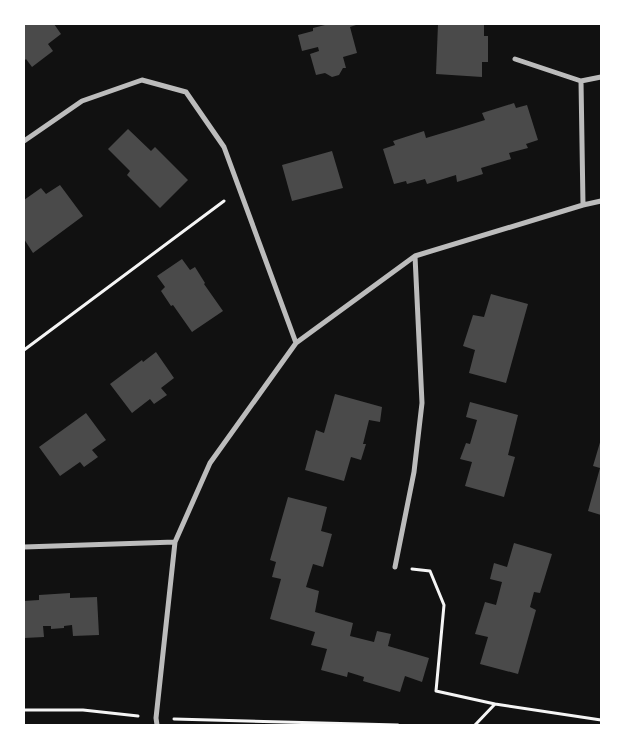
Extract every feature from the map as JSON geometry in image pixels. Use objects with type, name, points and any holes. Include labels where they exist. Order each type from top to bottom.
[{"type":"street","points":[[515,59],[580,81],[601,77]]},
{"type":"street","points":[[24,141],[82,101],[142,80],[186,92],[224,147],[296,343]]},
{"type":"street","points":[[580,81],[584,205]]},
{"type":"street","points":[[157,725],[156,718],[175,542],[210,463],[296,343],[415,256],[601,201]]},
{"type":"street","points":[[395,567],[414,472],[422,403],[415,256]]},
{"type":"street","points":[[24,547],[175,542]]},
{"type":"path","points":[[24,350],[239,190]]},
{"type":"path","points":[[395,567],[430,571],[444,605],[436,691],[495,704],[601,720]]},
{"type":"path","points":[[475,725],[495,704]]},
{"type":"path","points":[[24,710],[83,710],[156,718],[398,725]]},
{"type":"building","points":[[24,24],[54,24],[61,34],[48,44],[53,51],[32,67],[26,59],[24,61]]},
{"type":"building","points":[[329,24],[359,24],[350,27],[357,53],[343,57],[346,68],[343,68],[339,75],[332,77],[325,73],[316,75],[310,54],[319,51],[318,47],[302,51],[298,35],[313,31],[313,28]]},
{"type":"building","points":[[438,24],[484,24],[484,36],[488,36],[488,62],[482,62],[482,77],[436,74]]},
{"type":"building","points":[[514,103],[516,108],[527,105],[538,140],[526,144],[528,148],[509,153],[511,159],[481,168],[483,174],[457,182],[456,175],[427,184],[425,179],[407,184],[406,181],[394,184],[383,149],[395,145],[393,141],[424,131],[426,138],[485,120],[482,113]]},
{"type":"building","points":[[128,129],[151,151],[155,147],[188,180],[160,208],[127,175],[130,171],[108,149]]},
{"type":"building","points":[[332,151],[343,188],[292,201],[282,165]]},
{"type":"building","points":[[60,185],[83,216],[33,253],[24,239],[24,200],[41,188],[46,194]]},
{"type":"building","points":[[182,259],[190,270],[195,267],[204,284],[223,311],[192,332],[161,291],[165,287],[157,276]]},
{"type":"building","points":[[491,294],[528,304],[506,383],[469,373],[475,350],[463,346],[473,315],[484,317]]},
{"type":"building","points":[[156,352],[174,378],[161,388],[167,395],[154,404],[150,399],[132,413],[110,384]]},
{"type":"building","points":[[335,394],[382,407],[380,422],[369,420],[363,444],[366,444],[361,460],[351,457],[344,481],[305,470],[316,430],[324,433]]},
{"type":"building","points":[[470,402],[518,415],[508,455],[515,457],[504,497],[465,486],[472,462],[460,459],[466,443],[470,444],[477,420],[466,417]]},
{"type":"building","points":[[86,413],[106,440],[92,450],[98,457],[84,467],[80,462],[60,476],[39,447]]},
{"type":"building","points":[[601,439],[601,515],[588,511],[600,468],[593,466]]},
{"type":"building","points":[[288,497],[327,507],[321,531],[332,534],[323,567],[313,564],[306,587],[319,591],[315,612],[353,623],[350,636],[374,642],[377,631],[391,634],[388,646],[429,658],[422,682],[405,676],[400,692],[363,681],[364,677],[348,672],[347,677],[321,670],[327,649],[311,645],[315,632],[270,619],[281,579],[272,577],[276,562],[270,560]]},
{"type":"building","points":[[514,543],[552,554],[540,593],[534,592],[530,607],[536,610],[518,674],[480,664],[488,637],[475,634],[485,602],[496,605],[502,582],[490,579],[494,563],[507,567]]},
{"type":"building","points":[[70,593],[70,598],[97,597],[99,635],[73,636],[72,625],[51,629],[51,626],[43,626],[44,637],[24,638],[24,601],[39,600],[39,595]]}]
